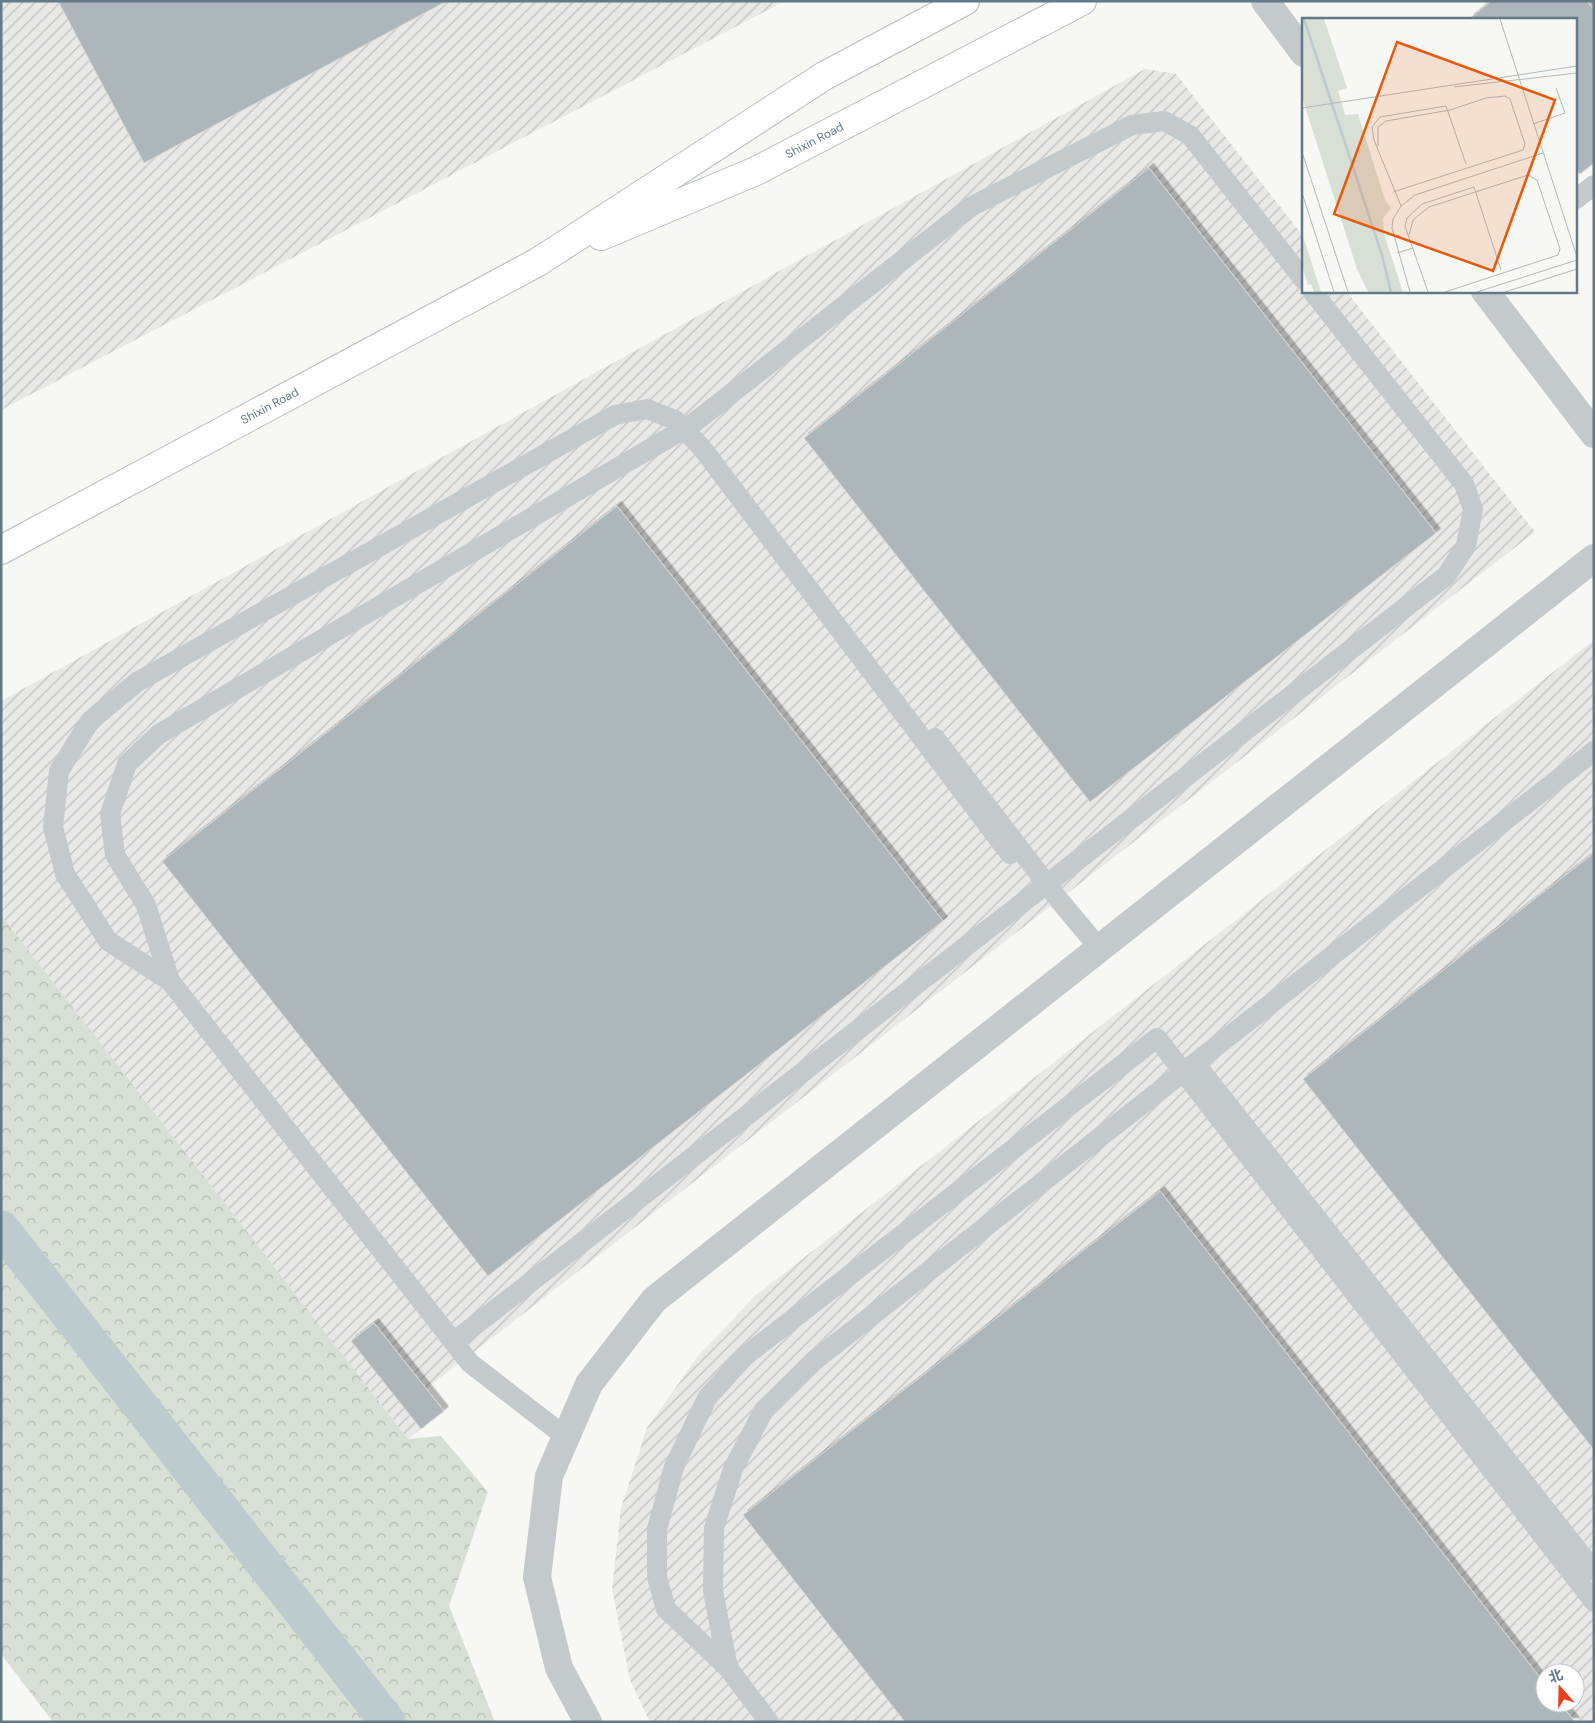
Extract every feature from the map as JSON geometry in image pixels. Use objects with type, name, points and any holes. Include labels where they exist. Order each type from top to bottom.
[{"type":"street","name":"Shixin Road","points":[[1,550],[538,262],[824,76],[965,1]]},
{"type":"street","name":"Shixin Road","points":[[538,262],[756,171],[1082,1]]},
{"type":"street","points":[[1265,1],[1302,50]]},
{"type":"street","points":[[1486,292],[1594,434]]},
{"type":"street","points":[[588,1722],[559,1668],[537,1577],[549,1476],[589,1384],[654,1300],[1594,558]]},
{"type":"lane","points":[[170,981],[146,905],[115,855],[110,814],[127,764],[159,734],[691,425],[972,206],[1132,126],[1164,121],[1190,135],[1302,277]]},
{"type":"lane","points":[[1578,196],[1594,184]]},
{"type":"lane","points":[[453,1342],[1446,576],[1466,546],[1473,509],[1464,484],[1313,292]]},
{"type":"lane","points":[[566,1437],[470,1363],[170,981],[108,940],[65,874],[53,827],[60,771],[90,721],[137,682],[616,415],[647,409],[675,420],[702,448],[1010,854]]},
{"type":"lane","points":[[691,425],[1047,884],[1100,949]]},
{"type":"lane","points":[[728,1668],[713,1591],[714,1528],[733,1469],[764,1410],[816,1360],[1594,751]]},
{"type":"lane","points":[[769,1722],[728,1668],[666,1609],[657,1577],[657,1529],[674,1467],[707,1398],[744,1356],[1156,1038],[1594,1602]]},
{"type":"lane","points":[[1195,1063],[1594,1571]]},
{"type":"shaded area","points":[[1,1],[785,1],[1,410]]},
{"type":"shaded area","points":[[1145,69],[1176,74],[1302,234],[1302,292],[1347,292],[1535,532],[427,1388],[444,1411],[408,1439],[1,915],[1,701]]},
{"type":"shaded area","points":[[1594,640],[1594,1722],[650,1722],[630,1680],[612,1589],[621,1508],[647,1428],[698,1356],[755,1296]]},
{"type":"green space","points":[[1,915],[408,1439],[441,1436],[488,1492],[449,1606],[495,1722],[53,1722],[1,1654]]},
{"type":"building","points":[[58,1],[447,1],[144,163]]},
{"type":"building","points":[[1491,1],[1587,1],[1594,10],[1594,163],[1580,174],[1578,172],[1578,18],[1470,18]]},
{"type":"building","points":[[1149,168],[1436,533],[1090,802],[804,438]]},
{"type":"building","points":[[617,506],[943,921],[488,1276],[162,861]]},
{"type":"building","points":[[1594,853],[1594,1450],[1303,1079]]},
{"type":"building","points":[[1160,1191],[1535,1671],[1535,1713],[1568,1713],[1575,1722],[905,1722],[743,1515]]},
{"type":"building","points":[[374,1323],[444,1411],[421,1429],[351,1341]]},
{"type":"waterway","points":[[1,1228],[388,1722]]}]
